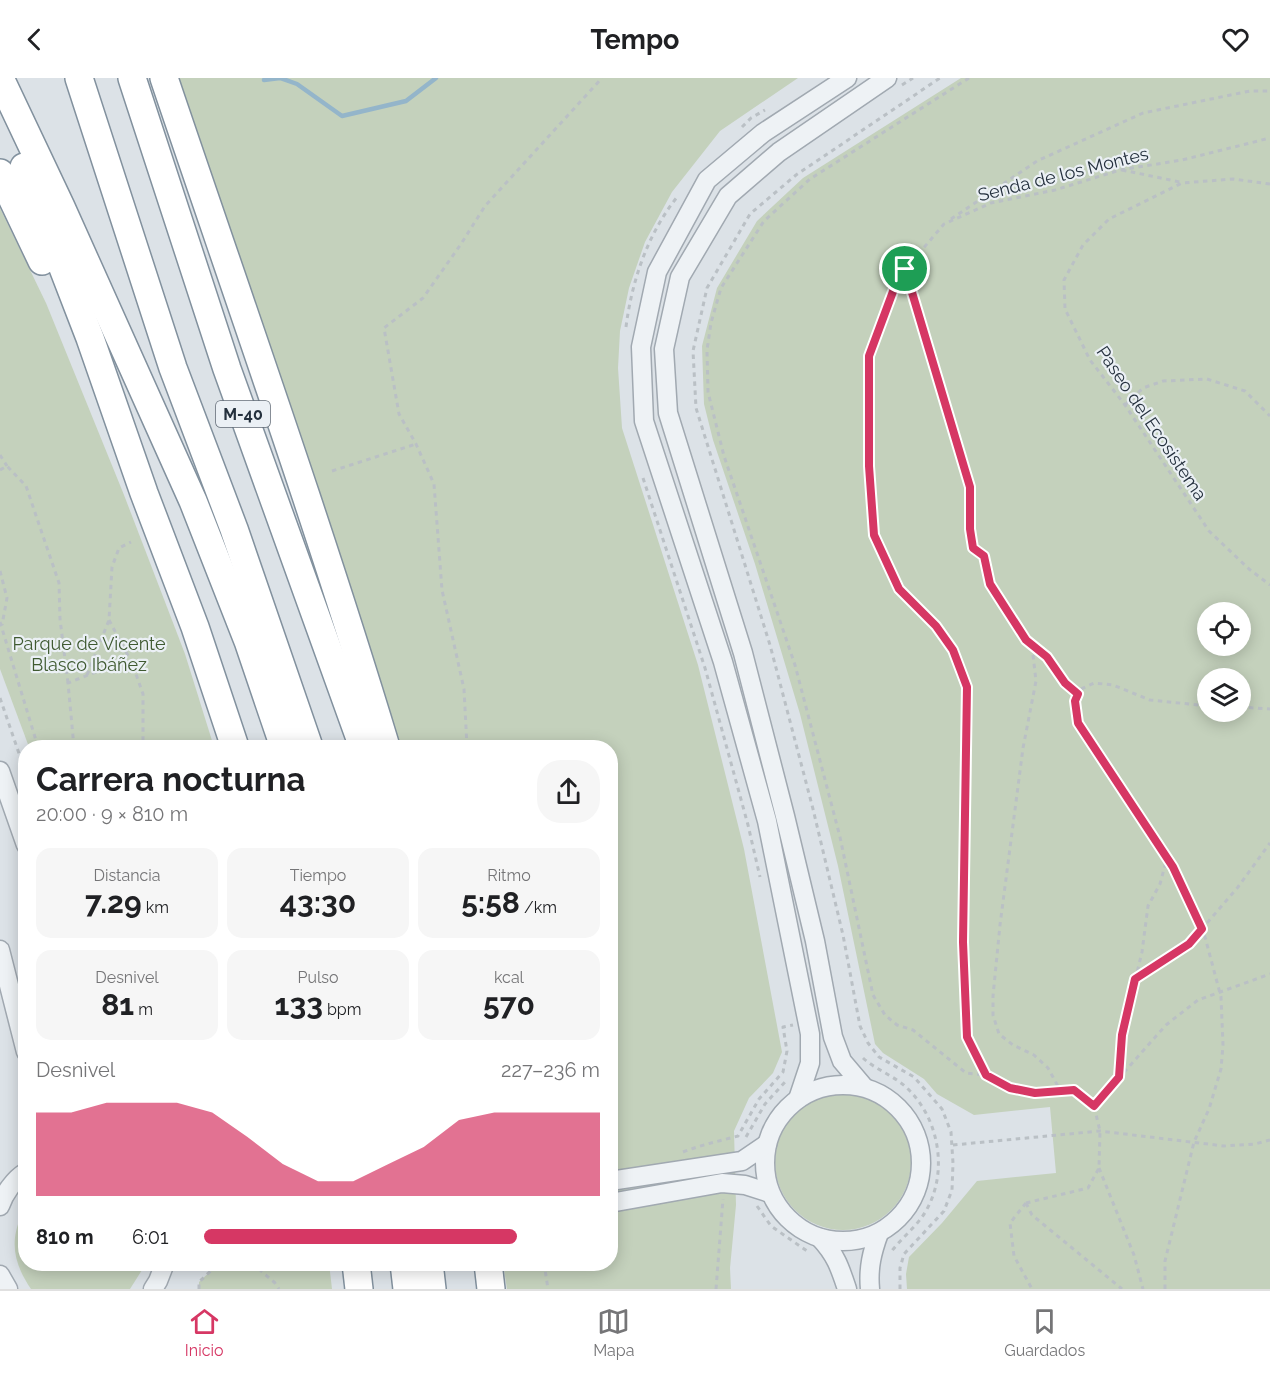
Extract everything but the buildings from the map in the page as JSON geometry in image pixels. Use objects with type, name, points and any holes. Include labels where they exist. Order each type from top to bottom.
[{"type":"highway","points":[[0,78],[61,207],[193,501],[248,641],[282,740]]},
{"type":"highway","name":"M-40","points":[[132,78],[227,369],[360,740]]},
{"type":"highway","points":[[164,78],[283,423],[306,502],[351,632],[384,740]]},
{"type":"highway","name":"M-40","points":[[79,79],[173,368],[234,529],[307,740]]},
{"type":"highway","points":[[0,110],[90,338],[144,493],[195,627],[233,740]]},
{"type":"highway","points":[[0,173],[31,235],[144,493]]},
{"type":"highway","points":[[357,1271],[359,1289]]},
{"type":"highway","points":[[405,1271],[407,1289]]},
{"type":"highway","points":[[430,1271],[432,1289]]},
{"type":"highway","points":[[475,1271],[477,1289]]},
{"type":"highway","points":[[489,1271],[491,1289]]},
{"type":"street","points":[[798,1099],[810,1063],[810,1034],[767,821],[723,662],[644,421],[640,347],[657,272],[707,180],[763,133],[847,78]]},
{"type":"street","points":[[864,1087],[842,1061],[833,1036],[815,941],[746,664],[668,413],[664,349],[680,277],[728,196],[779,152],[892,83]]},
{"type":"street","points":[[0,771],[18,822]]},
{"type":"street","points":[[0,950],[18,1021]]},
{"type":"street","points":[[817,1246],[860,1240],[879,1233],[899,1220],[913,1201],[921,1178],[922,1155],[916,1132],[903,1112],[885,1097],[864,1087],[841,1085],[819,1088],[798,1099],[779,1119],[767,1144],[764,1168],[770,1193],[782,1213],[817,1246],[831,1250],[847,1289]]},
{"type":"street","points":[[618,1180],[742,1161],[767,1144]]},
{"type":"street","points":[[0,1206],[3,1197],[18,1179]]},
{"type":"street","points":[[618,1202],[722,1183],[745,1185],[770,1193]]},
{"type":"street","points":[[870,1289],[868,1274],[871,1254],[879,1233]]},
{"type":"street","points":[[153,1289],[162,1271]]},
{"type":"street","points":[[168,1271],[171,1289]]},
{"type":"path","points":[[467,740],[464,689],[442,590],[434,484],[399,414],[384,328],[423,298],[485,206],[602,78]]},
{"type":"path","points":[[892,83],[914,78]]},
{"type":"path","points":[[900,1289],[900,1268],[904,1254],[944,1211],[952,1190],[951,1132],[942,1109],[914,1077],[879,1057],[868,1043],[860,1026],[840,924],[813,809],[773,656],[696,408],[693,351],[707,288],[750,214],[796,175],[940,78]]},
{"type":"path","points":[[969,78],[810,179],[764,221],[721,288],[711,323],[707,350],[708,392],[724,456],[795,665],[840,837],[873,996],[885,1015],[897,1025],[913,1030],[966,1073],[986,1075],[1010,1088],[1035,1093],[1074,1090],[1094,1106],[1100,1131],[1099,1168],[1134,1255],[1143,1289]]},
{"type":"path","points":[[944,224],[1037,161],[1143,112],[1250,91],[1270,91]]},
{"type":"path","name":"Senda de los Montes","points":[[986,1075],[967,1037],[963,942],[967,687],[953,650],[936,626],[899,589],[874,535],[869,466],[869,356],[898,278],[944,224],[991,202],[1055,190],[1120,170],[1182,160],[1270,138]]},
{"type":"path","points":[[1120,170],[1182,183]]},
{"type":"path","name":"Paseo del Ecosistema","points":[[1270,184],[1233,179],[1182,183],[1109,219],[1083,245],[1064,280],[1065,309],[1090,360],[1125,405],[1209,531],[1249,569],[1270,585]]},
{"type":"path","points":[[905,269],[970,487],[970,529],[973,548],[984,556],[990,584],[1033,655],[1036,681],[1023,748],[993,996],[993,1015],[999,1034],[1048,1068],[1060,1090]]},
{"type":"path","points":[[1125,405],[1143,388],[1163,381],[1208,379],[1245,391],[1270,416]]},
{"type":"path","points":[[332,471],[416,444]]},
{"type":"path","points":[[0,455],[26,486],[59,584],[60,619],[73,740]]},
{"type":"path","points":[[0,470],[7,466]]},
{"type":"path","points":[[87,675],[109,620],[112,567],[118,549],[131,542]]},
{"type":"path","points":[[0,571],[7,598],[2,628]]},
{"type":"path","points":[[109,620],[132,663],[143,694],[143,740]]},
{"type":"path","points":[[0,622],[36,740]]},
{"type":"path","points":[[1026,640],[1047,657],[1065,683],[1078,694]]},
{"type":"path","points":[[68,683],[111,666],[132,663]]},
{"type":"path","points":[[1165,1289],[1166,1261],[1194,1142],[1209,1109],[1221,1070],[1223,1045],[1220,993],[1202,929],[1167,858],[1078,723],[1075,701],[1081,689],[1094,683],[1113,685],[1150,700],[1197,705]]},
{"type":"path","points":[[0,698],[18,751]]},
{"type":"path","points":[[1251,708],[1270,709]]},
{"type":"path","points":[[1135,979],[1189,944],[1238,887],[1270,843]]},
{"type":"path","points":[[1119,1077],[1122,1035],[1142,952],[1148,906],[1160,884],[1167,858]]},
{"type":"path","points":[[1094,1106],[1166,1025],[1198,1000],[1270,974]]},
{"type":"path","points":[[675,1155],[738,1136],[759,1100],[783,1072],[787,1051],[783,1027],[791,1026]]},
{"type":"path","points":[[853,1027],[860,1026]]},
{"type":"path","points":[[857,1052],[874,1068],[906,1087],[918,1099],[929,1117],[937,1139],[938,1174],[934,1195],[920,1219],[890,1254]]},
{"type":"path","points":[[746,1139],[765,1104],[787,1079]]},
{"type":"path","points":[[953,1145],[1100,1131],[1224,1146],[1255,1144],[1270,1140]]},
{"type":"path","points":[[1032,1289],[1014,1256],[1010,1223],[1026,1203],[1088,1188],[1099,1168]]},
{"type":"path","points":[[716,1289],[723,1199],[734,1200]]},
{"type":"path","points":[[1026,1203],[1032,1215],[1122,1289]]},
{"type":"path","points":[[754,1204],[771,1226],[817,1246]]},
{"type":"path","points":[[199,1289],[199,1282],[211,1271]]},
{"type":"path","points":[[261,1271],[279,1289]]},
{"type":"path","points":[[545,1271],[548,1289]]},
{"type":"green space","points":[[171,78],[798,78],[720,131],[672,192],[645,242],[629,288],[620,331],[618,368],[622,428],[698,665],[744,849],[782,1052],[773,1073],[749,1098],[734,1131],[736,1205],[730,1268],[731,1289],[507,1289],[504,1271],[618,1271],[618,740],[395,740]]},
{"type":"green space","points":[[961,78],[1270,78],[1270,1289],[907,1289],[906,1274],[909,1257],[942,1223],[977,1181],[1056,1173],[1050,1107],[974,1115],[937,1094],[924,1079],[883,1053],[875,1044],[838,866],[800,714],[755,564],[713,440],[704,404],[702,346],[717,288],[757,221],[803,178]]},
{"type":"green space","name":"Parque de Vicente Blasco Ibáñez","points":[[0,208],[46,303],[124,495],[185,654],[212,740],[26,740],[0,669]]},
{"type":"green space","points":[[843,1094],[869,1099],[891,1114],[906,1136],[911,1162],[906,1188],[891,1210],[869,1225],[843,1230],[817,1225],[795,1210],[780,1188],[775,1162],[780,1136],[795,1114],[817,1099]]},
{"type":"green space","points":[[18,1226],[18,1262],[15,1249]]},
{"type":"green space","points":[[21,1271],[141,1271],[130,1289],[31,1289]]},
{"type":"green space","points":[[211,1271],[330,1271],[332,1289],[199,1289],[199,1282]]},
{"type":"waterway","points":[[264,80],[280,78],[297,84],[342,116],[406,101],[436,78]]},
{"type":"route","points":[[905,269],[970,487],[972,504],[970,529],[973,548],[984,556],[990,584],[1026,640],[1047,657],[1065,683],[1078,694],[1075,701],[1078,723],[1173,867],[1202,929],[1189,944],[1135,979],[1122,1035],[1119,1077],[1094,1106],[1074,1090],[1035,1093],[1010,1088],[986,1075],[967,1037],[963,942],[967,687],[953,650],[936,626],[899,589],[874,535],[869,466],[869,356],[898,278],[905,269]]}]
